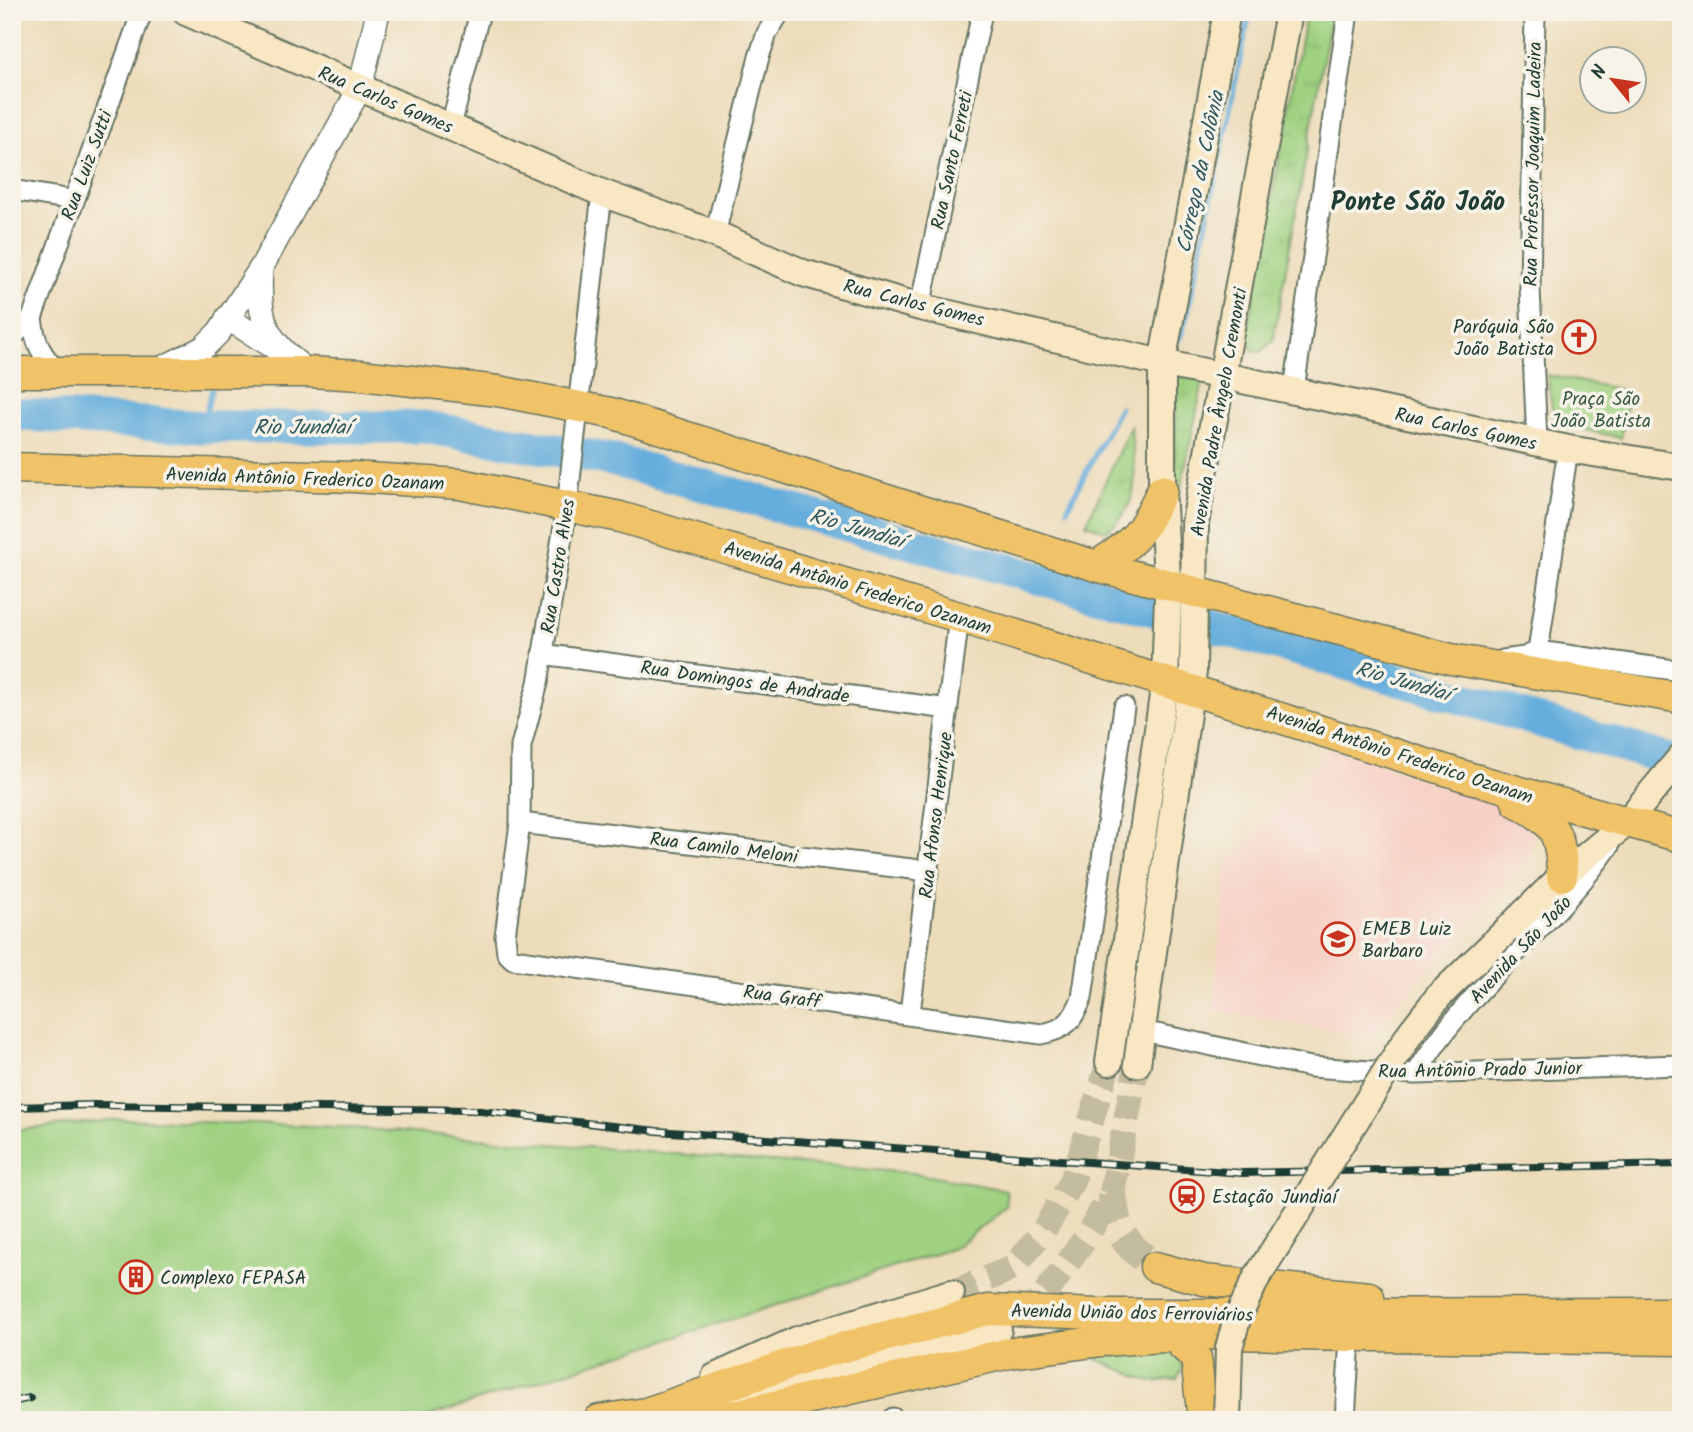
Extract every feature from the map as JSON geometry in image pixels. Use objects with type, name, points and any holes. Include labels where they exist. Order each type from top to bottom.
[{"type":"main road","name":"Rua Carlos Gomes","points":[[186,12],[226,20],[360,88],[602,193],[715,234],[803,273],[920,307],[1162,363],[1568,449],[1681,467]]},
{"type":"main road","name":"Avenida Padre Ângelo Cremonti","points":[[1180,594],[1162,490],[1162,363],[1227,12]]},
{"type":"main road","name":"Avenida Padre Ângelo Cremonti","points":[[1137,1064],[1178,676],[1180,594],[1224,375],[1289,12]]},
{"type":"main road","points":[[12,372],[309,372],[361,375],[498,391],[578,416],[611,414],[787,467],[1180,594],[1451,659],[1681,698]]},
{"type":"main road","name":"Avenida Antônio Frederico Ozanam","points":[[12,468],[353,477],[460,484],[568,498],[621,517],[959,617],[1178,676],[1474,779],[1625,824],[1681,837]]},
{"type":"main road","points":[[1096,566],[1127,547],[1145,528],[1162,490]]},
{"type":"main road","name":"Avenida Padre Ângelo Cremonti","points":[[1110,1062],[1178,676]]},
{"type":"main road","name":"Avenida São João","points":[[1227,1420],[1229,1348],[1237,1319],[1258,1277],[1411,1032],[1439,996],[1562,876],[1625,824],[1681,757]]},
{"type":"main road","points":[[1474,779],[1544,816],[1554,828],[1561,850],[1562,876]]},
{"type":"main road","points":[[1155,1268],[1204,1280],[1534,1313]]},
{"type":"main road","points":[[608,1418],[679,1394],[797,1340],[951,1293]]},
{"type":"main road","name":"Avenida União dos Ferroviários","points":[[608,1418],[646,1413],[821,1353],[988,1310],[1100,1314],[1681,1314]]},
{"type":"main road","points":[[703,1420],[727,1403],[820,1374],[998,1330]]},
{"type":"main road","name":"Avenida União dos Ferroviários","points":[[713,1420],[1010,1353],[1102,1341],[1212,1334],[1350,1338],[1681,1340]]},
{"type":"main road","points":[[1174,1337],[1196,1358],[1203,1420]]},
{"type":"street","name":"Rua Luiz Sutti","points":[[12,337],[32,318],[72,200],[142,12]]},
{"type":"street","points":[[154,373],[203,348],[228,318],[261,268],[360,88],[378,12]]},
{"type":"street","points":[[451,126],[480,12]]},
{"type":"street","points":[[715,234],[767,33],[780,12]]},
{"type":"street","name":"Rua Santo Ferreti","points":[[920,307],[982,12]]},
{"type":"street","points":[[1294,390],[1348,12]]},
{"type":"street","name":"Rua Professor Joaquim Ladeira","points":[[1535,12],[1530,288],[1537,442]]},
{"type":"street","points":[[12,190],[72,200]]},
{"type":"street","name":"Rua Castro Alves","points":[[505,936],[520,823],[521,746],[538,683],[568,498],[602,193]]},
{"type":"street","points":[[261,268],[258,300],[262,320],[279,351]]},
{"type":"street","points":[[32,318],[34,340],[42,356],[59,373]]},
{"type":"street","points":[[228,318],[309,372]]},
{"type":"street","points":[[1538,651],[1568,449]]},
{"type":"street","name":"Rua Afonso Henrique","points":[[910,1013],[959,617]]},
{"type":"street","points":[[1451,659],[1503,660],[1525,657],[1538,651],[1681,671]]},
{"type":"street","name":"Rua Domingos de Andrade","points":[[542,654],[948,709]]},
{"type":"street","name":"Rua Graff","points":[[505,936],[507,953],[520,960],[910,1013],[1041,1034],[1058,1031],[1073,1020],[1082,998],[1124,707]]},
{"type":"street","name":"Rua Camilo Meloni","points":[[520,823],[929,871]]},
{"type":"street","name":"Avenida São João","points":[[1416,1074],[1439,1035],[1555,914],[1625,824]]},
{"type":"street","name":"Rua Antônio Prado Junior","points":[[1157,1034],[1311,1067],[1416,1074],[1681,1065]]},
{"type":"street","points":[[1345,1420],[1350,1338]]},
{"type":"shaded area","name":"EMEB Luiz Barbaro","points":[[1330,748],[1504,807],[1535,837],[1529,856],[1370,1036],[1213,1011],[1226,866]]},
{"type":"green space","points":[[1306,12],[1332,12],[1273,341],[1261,352],[1253,350],[1246,340]]},
{"type":"green space","name":"Praça São João Batista","points":[[1547,375],[1629,391],[1621,438],[1563,425],[1554,420]]},
{"type":"green space","points":[[1177,376],[1203,381],[1173,526]]},
{"type":"green space","points":[[1131,425],[1135,470],[1132,497],[1119,520],[1106,531],[1086,524]]},
{"type":"green space","name":"Complexo FEPASA","points":[[120,1119],[339,1127],[912,1173],[1006,1190],[1007,1207],[954,1248],[417,1420],[12,1420],[12,1131]]},
{"type":"green space","points":[[1168,1350],[1178,1357],[1183,1367],[1177,1379],[1150,1382],[1096,1359],[1106,1353]]},
{"type":"waterway","name":"Córrego da Colônia","points":[[1180,338],[1187,316],[1250,12]]},
{"type":"waterway","points":[[202,427],[212,390]]},
{"type":"waterway","name":"Córrego da Colônia","points":[[1067,509],[1120,407]]},
{"type":"waterway","name":"Rio Jundiaí","points":[[12,414],[202,427],[425,427],[612,460],[1316,655],[1681,763]]},
{"type":"tunnel","points":[[951,1293],[1013,1268],[1044,1230],[1072,1182],[1109,1062]]},
{"type":"tunnel","points":[[1016,1318],[1039,1302],[1085,1239],[1112,1193],[1137,1064]]},
{"type":"tunnel","points":[[1112,1193],[1116,1219],[1123,1236],[1155,1267]]},
{"type":"railway","points":[[12,1107],[93,1105],[472,1110],[657,1131],[1242,1173],[1681,1164]]},
{"type":"railway","points":[[12,1402],[30,1398]]},
{"type":"place","name":"Paróquia São João Batista","points":[[1579,337]]},
{"type":"place","name":"EMEB Luiz Barbaro","points":[[1338,939]]},
{"type":"place","name":"Estação Jundiaí","points":[[1187,1196]]},
{"type":"place","name":"Complexo FEPASA","points":[[136,1277]]},
{"type":"district","name":"Ponte São João","points":[[1418,201]]}]
